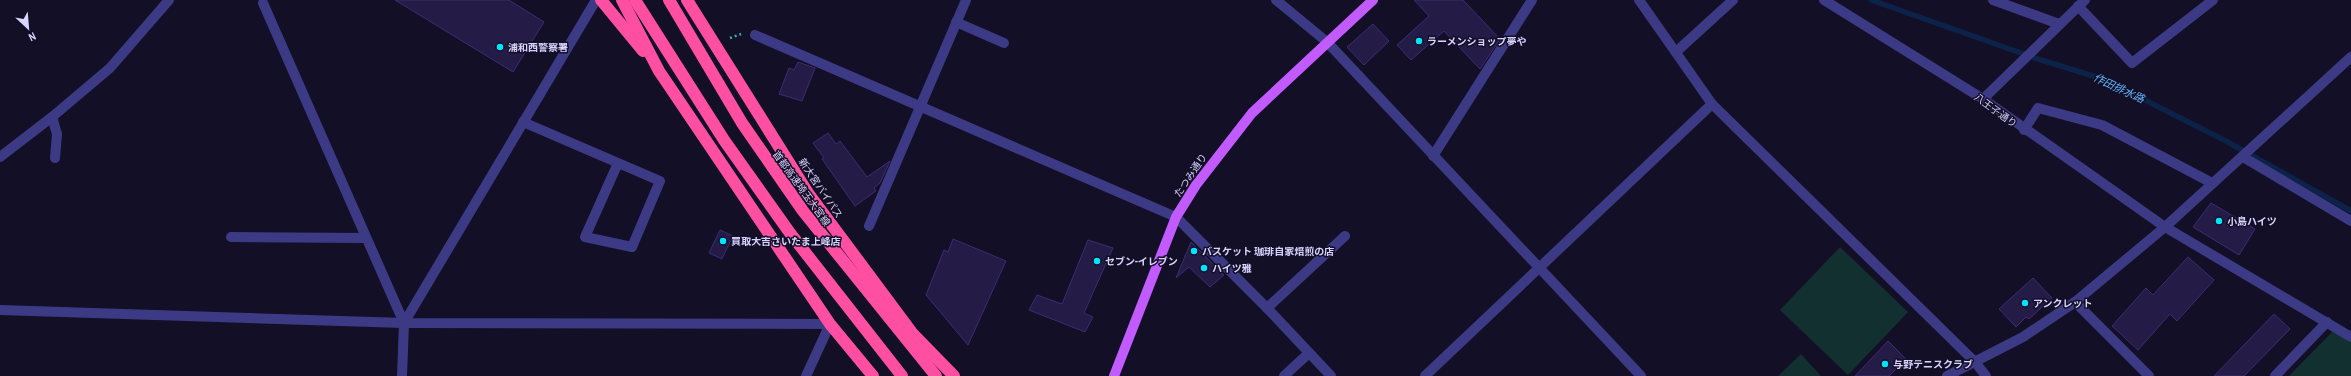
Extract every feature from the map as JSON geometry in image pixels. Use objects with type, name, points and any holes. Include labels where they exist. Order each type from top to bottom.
[{"type":"highway","points":[[600,0],[659,71],[830,324],[873,376]]},
{"type":"highway","points":[[622,0],[659,71]]},
{"type":"highway","points":[[635,0],[742,165],[790,233],[902,376]]},
{"type":"highway","name":"首都高速埼玉大宮線","points":[[669,0],[742,123],[803,211],[936,376]]},
{"type":"highway","name":"新大宮バイパス","points":[[687,0],[808,193],[913,334],[954,376]]},
{"type":"main road","name":"たつみ通り","points":[[1114,376],[1176,217],[1221,150],[1252,113],[1326,42],[1373,0]]},
{"type":"street","points":[[0,157],[52,117],[110,68],[169,0]]},
{"type":"street","points":[[404,323],[596,0]]},
{"type":"street","points":[[869,226],[966,0]]},
{"type":"street","points":[[1276,0],[1326,42],[1641,376]]},
{"type":"street","points":[[1433,156],[1532,0]]},
{"type":"street","points":[[1639,0],[1712,104],[1975,362],[1986,376]]},
{"type":"street","points":[[1676,52],[1733,0]]},
{"type":"street","name":"八王子通り","points":[[1824,0],[1983,99],[2024,130],[2164,227],[2351,337]]},
{"type":"street","points":[[1993,0],[2059,24]]},
{"type":"street","points":[[1983,99],[2082,3],[2132,63],[2213,0]]},
{"type":"street","points":[[263,1],[404,323],[402,376]]},
{"type":"street","points":[[956,22],[1004,43]]},
{"type":"street","points":[[755,35],[920,105],[1176,217],[1267,308],[1331,376]]},
{"type":"street","points":[[1947,376],[2023,337],[2075,302],[2164,227],[2215,180],[2243,157],[2351,57]]},
{"type":"street","points":[[1425,376],[1712,104]]},
{"type":"street","points":[[2024,130],[2038,108],[2102,125],[2215,180]]},
{"type":"street","points":[[52,117],[57,134],[55,158]]},
{"type":"street","points":[[523,122],[660,181],[632,247],[585,237],[618,163]]},
{"type":"street","points":[[2243,157],[2351,221]]},
{"type":"street","points":[[1267,308],[1345,236]]},
{"type":"street","points":[[231,237],[366,238]]},
{"type":"street","points":[[2075,302],[2149,376]]},
{"type":"street","points":[[0,310],[404,323],[830,324],[806,376]]},
{"type":"street","points":[[2275,376],[2327,322]]},
{"type":"street","points":[[1284,376],[1309,353]]},
{"type":"path","points":[[730,38],[735,36]]},
{"type":"green space","points":[[1840,247],[1908,312],[1848,375],[1780,310]]},
{"type":"green space","points":[[2335,329],[2351,340],[2351,376],[2289,376]]},
{"type":"green space","points":[[1801,354],[1821,376],[1778,376]]},
{"type":"building","name":"浦和西警察署","points":[[395,0],[509,0],[544,22],[513,72]]},
{"type":"building","points":[[1414,0],[1463,0],[1500,39],[1480,69],[1444,31],[1411,60],[1397,45],[1429,16]]},
{"type":"building","points":[[1373,24],[1389,41],[1364,65],[1347,47]]},
{"type":"building","points":[[798,62],[815,68],[802,101],[779,94],[789,68],[794,70]]},
{"type":"building","points":[[828,133],[836,144],[840,141],[867,177],[890,161],[880,183],[874,188],[876,191],[855,206],[822,159],[824,158],[813,143]]},
{"type":"building","name":"小島ハイツ","points":[[2211,203],[2255,229],[2239,255],[2193,227]]},
{"type":"building","points":[[720,230],[733,236],[722,259],[709,253]]},
{"type":"building","points":[[953,239],[1006,261],[968,345],[926,295],[944,250],[948,252]]},
{"type":"building","points":[[1088,240],[1113,248],[1084,313],[1093,317],[1085,332],[1029,310],[1037,295],[1062,304]]},
{"type":"building","name":"ハイツ雅","points":[[1191,242],[1224,275],[1210,287],[1189,267],[1176,278]]},
{"type":"building","points":[[2188,257],[2214,280],[2177,321],[2170,314],[2138,350],[2112,326],[2146,288],[2153,295]]},
{"type":"building","name":"アンクレット","points":[[2033,278],[2052,298],[2029,319],[2026,317],[2016,327],[1999,309]]},
{"type":"building","points":[[2274,314],[2290,329],[2244,376],[2214,376]]},
{"type":"building","points":[[1888,341],[1906,359],[1889,376],[1855,376]]},
{"type":"waterway","name":"作田排水路","points":[[1871,0],[2038,59],[2103,79],[2226,141],[2351,211]]},
{"type":"place","name":"ラーメンショップ夢や","points":[[1419,41]]},
{"type":"place","name":"浦和西警察署","points":[[500,47]]},
{"type":"place","name":"小島ハイツ","points":[[2219,221]]},
{"type":"place","name":"買取大吉さいたま上峰店","points":[[723,241]]},
{"type":"place","name":"バスケット 珈琲自家焙煎の店","points":[[1194,251]]},
{"type":"place","name":"セブン-イレブン","points":[[1097,261]]},
{"type":"place","name":"ハイツ雅","points":[[1204,268]]},
{"type":"place","name":"アンクレット","points":[[2025,303]]},
{"type":"place","name":"与野テニスクラブ","points":[[1885,364]]}]
